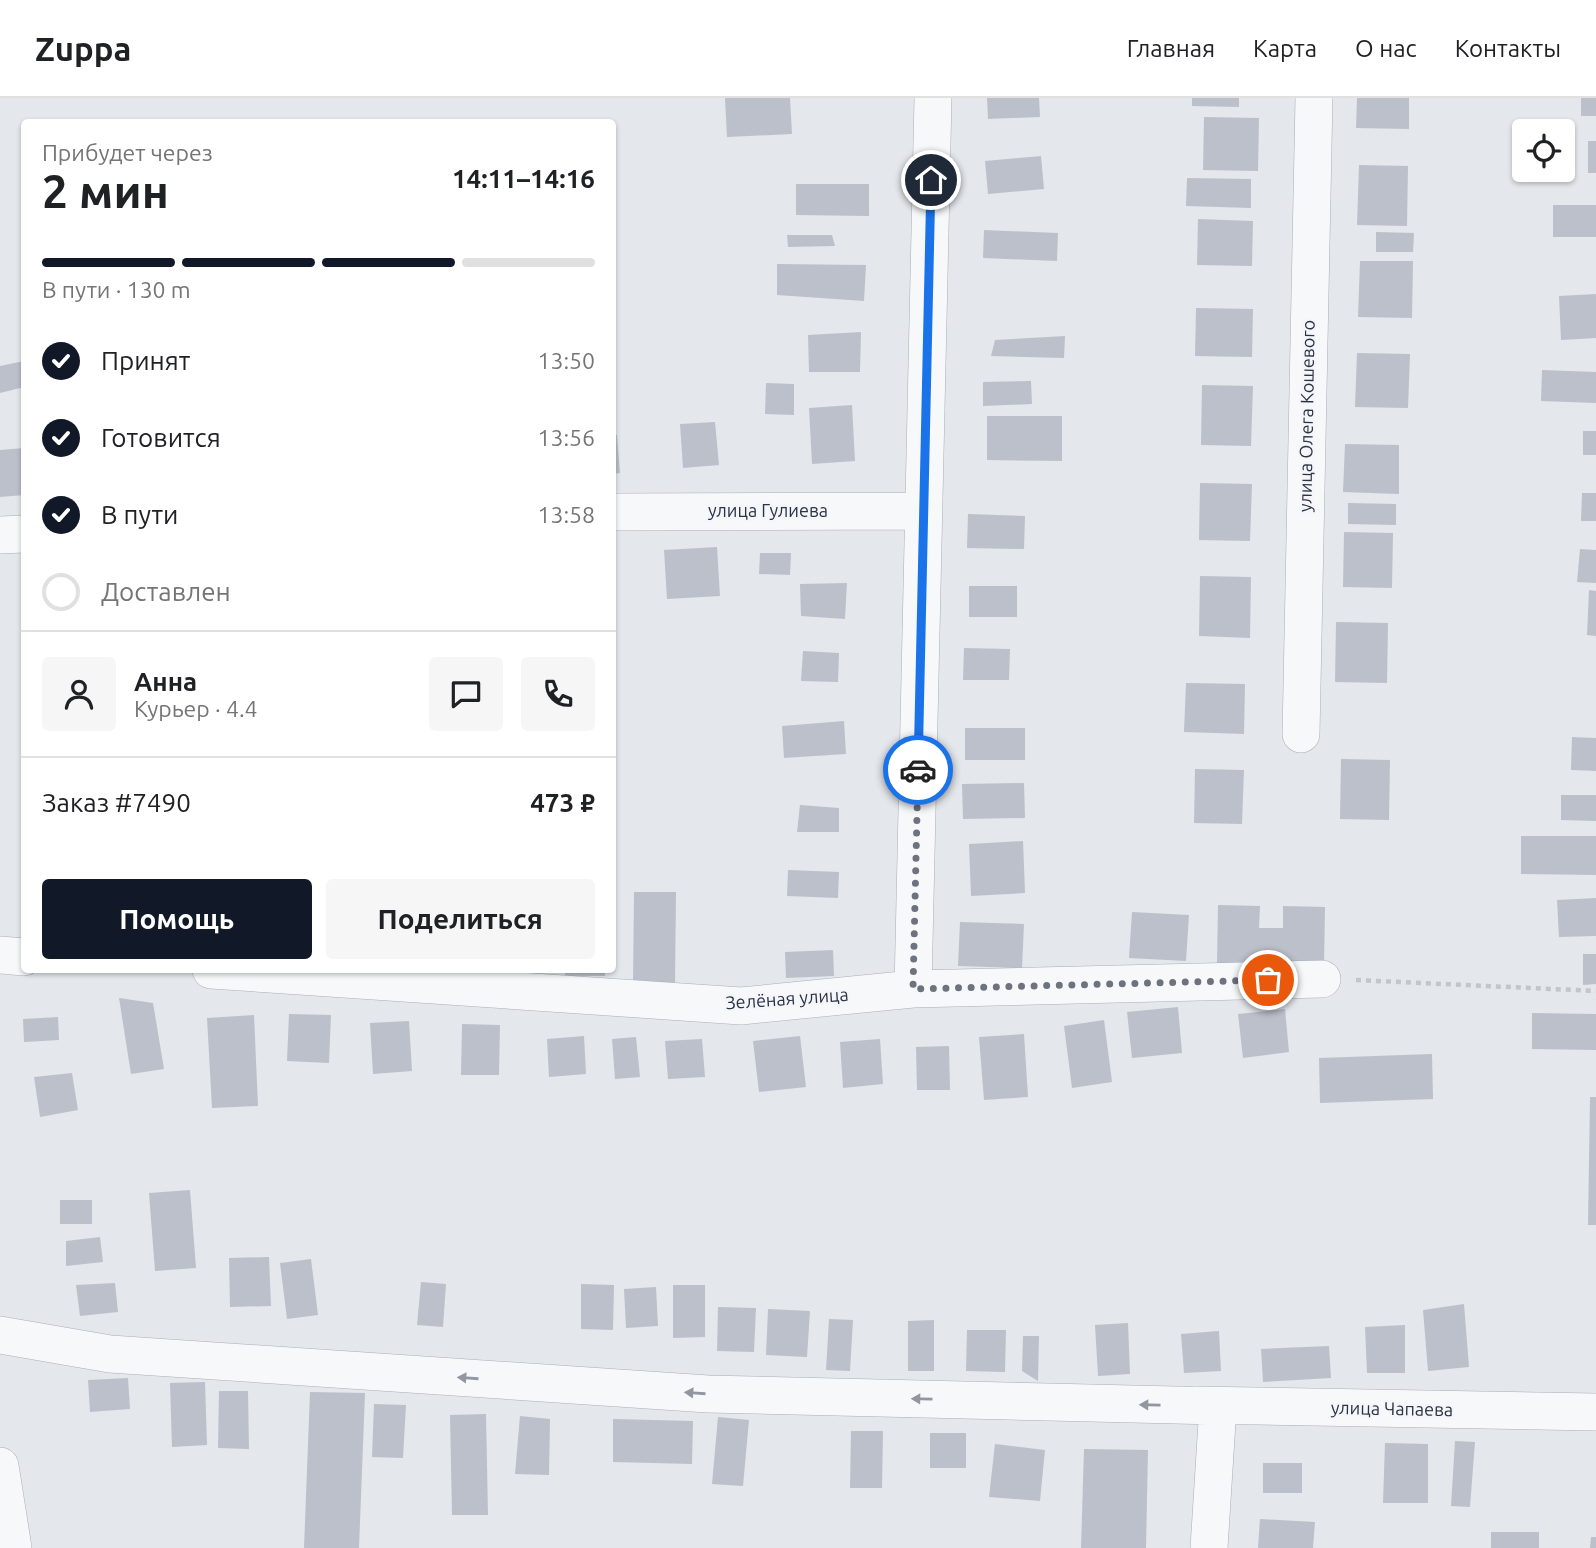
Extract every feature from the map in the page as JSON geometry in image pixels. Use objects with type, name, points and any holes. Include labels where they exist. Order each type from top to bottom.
[{"type":"street","points":[[913,989],[933,98]]},
{"type":"street","name":"улица Олега Кошевого","points":[[1300,734],[1314,98]]},
{"type":"street","name":"улица Гулиева","points":[[616,512],[924,510]]},
{"type":"street","points":[[0,535],[21,534]]},
{"type":"street","points":[[0,955],[21,957]]},
{"type":"street","name":"Зелёная улица","points":[[255,973],[741,1006],[913,989],[1322,979]]},
{"type":"street","name":"улица Чапаева","points":[[0,1335],[110,1354],[708,1394],[1596,1412]]},
{"type":"street","points":[[1203,1406],[1209,1548]]},
{"type":"street","points":[[0,1466],[13,1548]]},
{"type":"path","points":[[1322,979],[1596,991]]},
{"type":"building","points":[[725,98],[790,98],[792,134],[727,137]]},
{"type":"building","points":[[987,98],[1039,98],[1040,117],[988,119]]},
{"type":"building","points":[[1192,98],[1239,98],[1239,107],[1192,106]]},
{"type":"building","points":[[1357,98],[1409,98],[1409,129],[1356,128]]},
{"type":"building","points":[[1581,98],[1596,98],[1596,116],[1581,116]]},
{"type":"building","points":[[1204,117],[1259,118],[1258,171],[1203,170]]},
{"type":"building","points":[[1588,141],[1596,141],[1596,173],[1588,173]]},
{"type":"building","points":[[1041,156],[1044,189],[988,194],[985,161]]},
{"type":"building","points":[[1359,165],[1408,166],[1407,226],[1357,225]]},
{"type":"building","points":[[1187,178],[1251,179],[1251,208],[1186,206]]},
{"type":"building","points":[[796,184],[869,184],[869,216],[796,215]]},
{"type":"building","points":[[1553,205],[1596,205],[1596,237],[1553,237]]},
{"type":"building","points":[[1198,219],[1253,221],[1252,266],[1197,265]]},
{"type":"building","points":[[984,230],[1058,233],[1057,261],[983,258]]},
{"type":"building","points":[[1376,232],[1414,233],[1413,252],[1376,252]]},
{"type":"building","points":[[787,235],[832,235],[835,246],[788,247]]},
{"type":"building","points":[[1360,261],[1413,261],[1412,318],[1358,317]]},
{"type":"building","points":[[777,264],[866,265],[864,301],[777,295]]},
{"type":"building","points":[[1596,294],[1596,338],[1561,340],[1559,296]]},
{"type":"building","points":[[1196,308],[1253,309],[1252,357],[1195,356]]},
{"type":"building","points":[[861,332],[860,372],[809,372],[808,335]]},
{"type":"building","points":[[1065,336],[1064,358],[991,356],[995,340]]},
{"type":"building","points":[[1357,353],[1410,354],[1408,408],[1355,407]]},
{"type":"building","points":[[21,362],[21,388],[0,393],[0,366]]},
{"type":"building","points":[[1542,370],[1596,372],[1596,403],[1541,401]]},
{"type":"building","points":[[1031,381],[1032,404],[983,406],[983,382]]},
{"type":"building","points":[[766,383],[794,384],[794,415],[765,414]]},
{"type":"building","points":[[1202,385],[1253,386],[1251,446],[1201,445]]},
{"type":"building","points":[[852,405],[855,461],[812,464],[809,408]]},
{"type":"building","points":[[987,416],[1062,416],[1062,461],[987,460]]},
{"type":"building","points":[[715,422],[719,465],[683,468],[680,424]]},
{"type":"building","points":[[1583,431],[1596,431],[1596,455],[1583,455]]},
{"type":"building","points":[[616,435],[617,435],[620,473],[616,474]]},
{"type":"building","points":[[1345,444],[1399,445],[1399,494],[1343,492]]},
{"type":"building","points":[[21,448],[21,495],[0,497],[0,450]]},
{"type":"building","points":[[1200,483],[1252,484],[1250,541],[1199,540]]},
{"type":"building","points":[[1582,493],[1596,493],[1596,521],[1581,521]]},
{"type":"building","points":[[1348,503],[1396,504],[1396,525],[1348,524]]},
{"type":"building","points":[[968,514],[1025,516],[1024,549],[967,548]]},
{"type":"building","points":[[1344,532],[1393,533],[1392,588],[1343,587]]},
{"type":"building","points":[[717,547],[720,596],[667,599],[664,550]]},
{"type":"building","points":[[1580,549],[1596,550],[1596,583],[1577,582]]},
{"type":"building","points":[[760,553],[791,553],[790,575],[759,574]]},
{"type":"building","points":[[1200,576],[1251,577],[1250,638],[1199,636]]},
{"type":"building","points":[[847,583],[845,619],[801,616],[800,584]]},
{"type":"building","points":[[969,586],[1017,586],[1017,617],[969,617]]},
{"type":"building","points":[[1589,590],[1596,591],[1596,636],[1587,635]]},
{"type":"building","points":[[1336,622],[1388,623],[1387,683],[1335,682]]},
{"type":"building","points":[[964,648],[1010,649],[1009,680],[963,680]]},
{"type":"building","points":[[803,651],[839,653],[838,682],[801,681]]},
{"type":"building","points":[[1186,683],[1245,684],[1244,734],[1184,732]]},
{"type":"building","points":[[844,721],[846,754],[784,758],[782,726]]},
{"type":"building","points":[[965,728],[1025,728],[1025,760],[965,760]]},
{"type":"building","points":[[1572,737],[1596,738],[1596,771],[1571,770]]},
{"type":"building","points":[[1341,759],[1390,760],[1389,820],[1340,819]]},
{"type":"building","points":[[1195,769],[1244,770],[1242,824],[1194,823]]},
{"type":"building","points":[[1024,783],[1025,818],[963,819],[962,784]]},
{"type":"building","points":[[1561,795],[1596,795],[1596,821],[1561,820]]},
{"type":"building","points":[[800,805],[839,808],[839,832],[797,832]]},
{"type":"building","points":[[1521,836],[1596,836],[1596,875],[1521,874]]},
{"type":"building","points":[[1023,841],[1025,893],[971,896],[969,844]]},
{"type":"building","points":[[788,870],[839,872],[838,898],[787,896]]},
{"type":"building","points":[[634,892],[676,892],[675,983],[633,982]]},
{"type":"building","points":[[1596,898],[1596,936],[1559,937],[1557,900]]},
{"type":"building","points":[[1218,905],[1260,906],[1259,928],[1283,928],[1283,906],[1325,907],[1324,966],[1217,964]]},
{"type":"building","points":[[1132,912],[1189,915],[1186,961],[1129,958]]},
{"type":"building","points":[[960,922],[1024,924],[1022,968],[958,966]]},
{"type":"building","points":[[833,950],[834,976],[786,978],[785,952]]},
{"type":"building","points":[[1583,954],[1596,954],[1596,984],[1583,985]]},
{"type":"building","points":[[565,973],[605,973],[605,976],[565,976]]},
{"type":"building","points":[[119,998],[153,1003],[164,1069],[131,1074]]},
{"type":"building","points":[[1178,1007],[1182,1053],[1132,1058],[1127,1012]]},
{"type":"building","points":[[1285,1009],[1289,1052],[1243,1058],[1238,1014]]},
{"type":"building","points":[[1532,1013],[1596,1014],[1596,1050],[1532,1049]]},
{"type":"building","points":[[289,1014],[331,1015],[329,1063],[287,1061]]},
{"type":"building","points":[[254,1015],[258,1106],[212,1108],[207,1018]]},
{"type":"building","points":[[58,1017],[59,1040],[24,1042],[23,1019]]},
{"type":"building","points":[[1104,1020],[1112,1082],[1072,1088],[1064,1026]]},
{"type":"building","points":[[409,1021],[412,1071],[373,1074],[370,1023]]},
{"type":"building","points":[[462,1024],[500,1025],[499,1075],[461,1075]]},
{"type":"building","points":[[1024,1034],[1028,1097],[984,1100],[979,1037]]},
{"type":"building","points":[[584,1036],[586,1074],[549,1077],[547,1039]]},
{"type":"building","points":[[800,1036],[806,1087],[759,1092],[753,1041]]},
{"type":"building","points":[[636,1037],[640,1077],[615,1079],[612,1039]]},
{"type":"building","points":[[702,1039],[705,1077],[668,1079],[665,1041]]},
{"type":"building","points":[[880,1039],[883,1084],[843,1088],[840,1042]]},
{"type":"building","points":[[949,1046],[950,1090],[917,1090],[916,1047]]},
{"type":"building","points":[[1432,1054],[1433,1099],[1320,1103],[1319,1058]]},
{"type":"building","points":[[72,1073],[78,1110],[40,1117],[34,1077]]},
{"type":"building","points":[[1590,1097],[1596,1097],[1596,1225],[1588,1225]]},
{"type":"building","points":[[190,1190],[196,1268],[155,1271],[149,1193]]},
{"type":"building","points":[[60,1200],[92,1200],[92,1224],[60,1224]]},
{"type":"building","points":[[100,1237],[103,1262],[66,1266],[66,1241]]},
{"type":"building","points":[[269,1257],[271,1306],[230,1307],[229,1258]]},
{"type":"building","points":[[311,1259],[318,1315],[287,1319],[280,1263]]},
{"type":"building","points":[[421,1282],[446,1284],[443,1327],[417,1325]]},
{"type":"building","points":[[115,1283],[118,1312],[80,1316],[76,1285]]},
{"type":"building","points":[[581,1284],[614,1285],[613,1330],[581,1329]]},
{"type":"building","points":[[673,1285],[705,1285],[705,1337],[673,1338]]},
{"type":"building","points":[[656,1287],[658,1326],[626,1328],[624,1289]]},
{"type":"building","points":[[1464,1304],[1469,1367],[1428,1371],[1423,1310]]},
{"type":"building","points":[[718,1307],[756,1308],[754,1352],[717,1351]]},
{"type":"building","points":[[768,1309],[810,1311],[807,1357],[766,1355]]},
{"type":"building","points":[[829,1319],[853,1320],[850,1371],[826,1370]]},
{"type":"building","points":[[934,1320],[934,1371],[908,1371],[908,1321]]},
{"type":"building","points":[[1128,1323],[1130,1374],[1098,1376],[1095,1325]]},
{"type":"building","points":[[1405,1325],[1405,1373],[1367,1373],[1365,1327]]},
{"type":"building","points":[[967,1330],[1006,1330],[1005,1372],[966,1371]]},
{"type":"building","points":[[1219,1331],[1221,1371],[1184,1373],[1181,1334]]},
{"type":"building","points":[[1023,1336],[1039,1336],[1038,1381],[1022,1371]]},
{"type":"building","points":[[1329,1346],[1331,1378],[1263,1382],[1261,1349]]},
{"type":"building","points":[[128,1378],[130,1409],[90,1412],[88,1380]]},
{"type":"building","points":[[205,1382],[207,1445],[172,1447],[170,1383]]},
{"type":"building","points":[[219,1391],[248,1391],[249,1449],[218,1448]]},
{"type":"building","points":[[310,1392],[365,1393],[359,1548],[304,1548]]},
{"type":"building","points":[[374,1404],[406,1405],[403,1458],[372,1457]]},
{"type":"building","points":[[486,1414],[488,1515],[452,1515],[450,1415]]},
{"type":"building","points":[[520,1416],[550,1419],[549,1475],[515,1474]]},
{"type":"building","points":[[718,1417],[749,1420],[743,1486],[712,1484]]},
{"type":"building","points":[[613,1419],[693,1421],[692,1464],[613,1462]]},
{"type":"building","points":[[851,1431],[883,1431],[882,1488],[850,1488]]},
{"type":"building","points":[[930,1433],[966,1433],[966,1468],[930,1468]]},
{"type":"building","points":[[1455,1441],[1475,1442],[1470,1507],[1451,1506]]},
{"type":"building","points":[[1385,1443],[1428,1444],[1428,1503],[1383,1503]]},
{"type":"building","points":[[995,1444],[1045,1450],[1040,1501],[989,1497]]},
{"type":"building","points":[[1084,1449],[1148,1450],[1146,1548],[1081,1548]]},
{"type":"building","points":[[1263,1463],[1302,1463],[1302,1493],[1263,1493]]},
{"type":"building","points":[[1260,1519],[1315,1522],[1313,1548],[1258,1548]]},
{"type":"building","points":[[1491,1532],[1539,1532],[1539,1548],[1491,1548]]},
{"type":"building","points":[[1591,1537],[1596,1537],[1596,1548],[1590,1548]]},
{"type":"way so far","points":[[918,770],[913,989],[1268,980]]},
{"type":"route","points":[[918,770],[931,180]]}]
